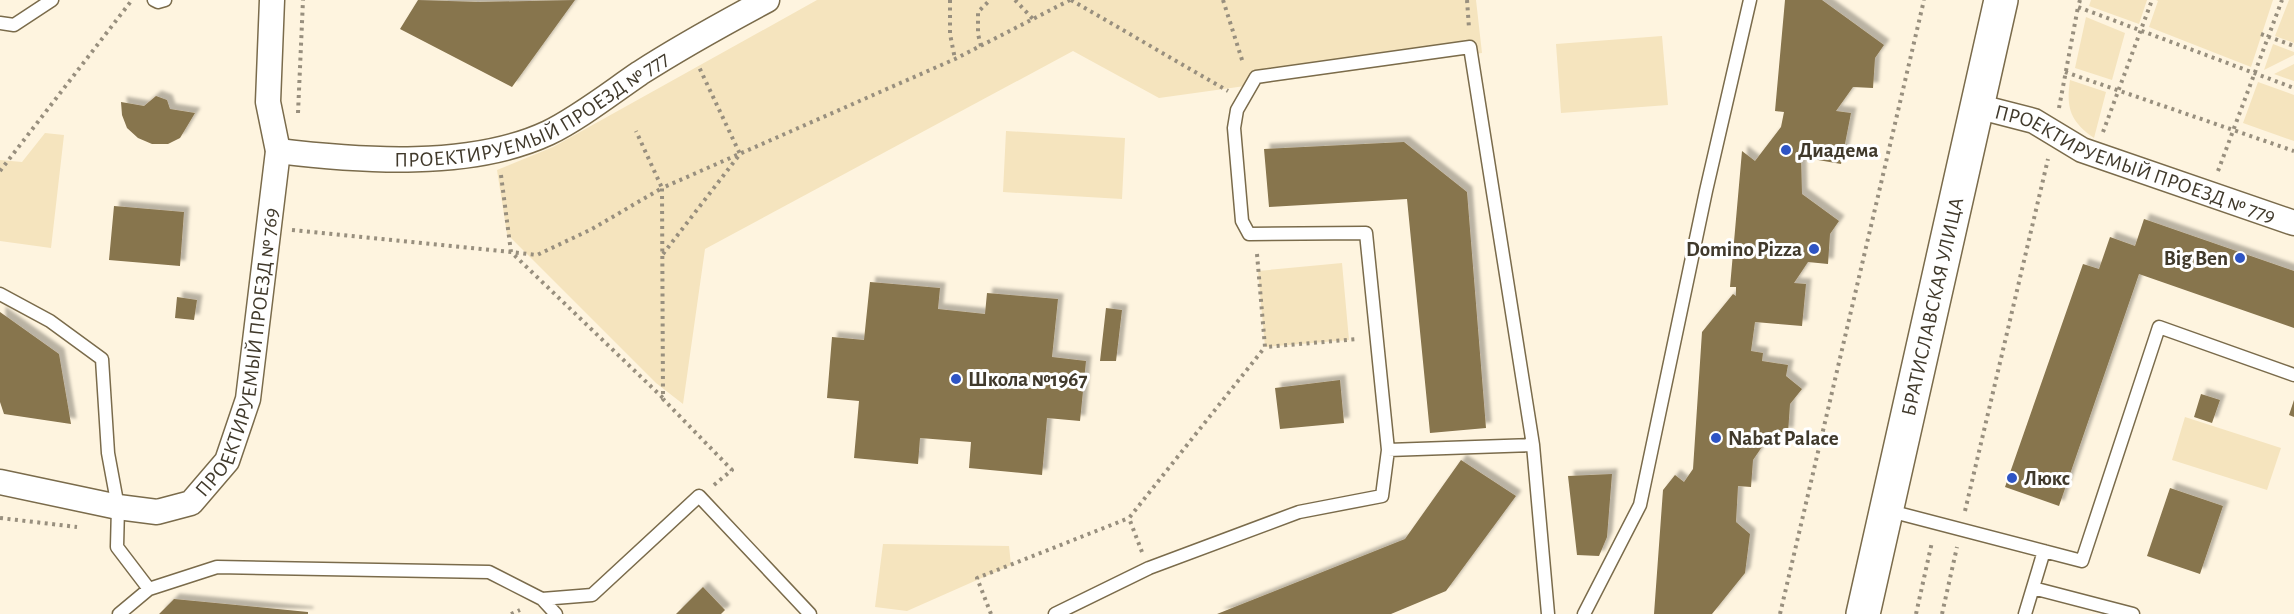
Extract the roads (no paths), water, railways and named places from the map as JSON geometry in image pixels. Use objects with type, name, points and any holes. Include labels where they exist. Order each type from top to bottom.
[{"type":"main road","name":"БРАТИСЛАВСКАЯ УЛИЦА","points":[[1863,614],[2001,0]]},
{"type":"street","name":"ПРОЕКТИРУЕМЫЙ ПРОЕЗД № 769","points":[[0,482],[118,507],[157,512],[191,503],[227,461],[248,399],[278,151],[268,102],[272,0]]},
{"type":"street","name":"ПРОЕКТИРУЕМЫЙ ПРОЕЗД № 777","points":[[278,151],[371,158],[434,158],[497,151],[549,132],[688,42],[767,0]]},
{"type":"street","name":"ПРОЕКТИРУЕМЫЙ ПРОЕЗД № 779","points":[[1976,106],[2034,121],[2094,155],[2294,223]]},
{"type":"lane","points":[[0,23],[14,25],[52,0]]},
{"type":"lane","points":[[154,0],[158,2],[165,0]]},
{"type":"lane","points":[[1584,614],[1641,505],[1706,191],[1750,0]]},
{"type":"lane","points":[[1055,614],[1149,568],[1299,512],[1382,496],[1388,450],[1366,233],[1249,234],[1242,221],[1234,128],[1239,104],[1256,77],[1470,47],[1533,445],[1547,614]]},
{"type":"lane","points":[[0,294],[50,321],[102,359],[108,453],[118,507],[117,547],[149,589]]},
{"type":"lane","points":[[1885,510],[2082,561],[2159,327],[2294,375]]},
{"type":"lane","points":[[1388,450],[1533,445]]},
{"type":"lane","points":[[542,599],[592,596],[699,496],[810,614]]},
{"type":"lane","points":[[2025,614],[2044,551]]},
{"type":"lane","points":[[119,614],[149,589],[217,567],[489,572],[542,599],[556,614]]},
{"type":"lane","points":[[2033,588],[2133,614]]},
{"type":"place","name":"Диадема","points":[[1786,150]]},
{"type":"place","name":"Domino Pizza","points":[[1814,249]]},
{"type":"place","name":"Big Ben","points":[[2240,258]]},
{"type":"place","name":"Школа №1967","points":[[956,379]]},
{"type":"place","name":"Nabat Palace","points":[[1716,438]]},
{"type":"place","name":"Люкс","points":[[2012,478]]}]
